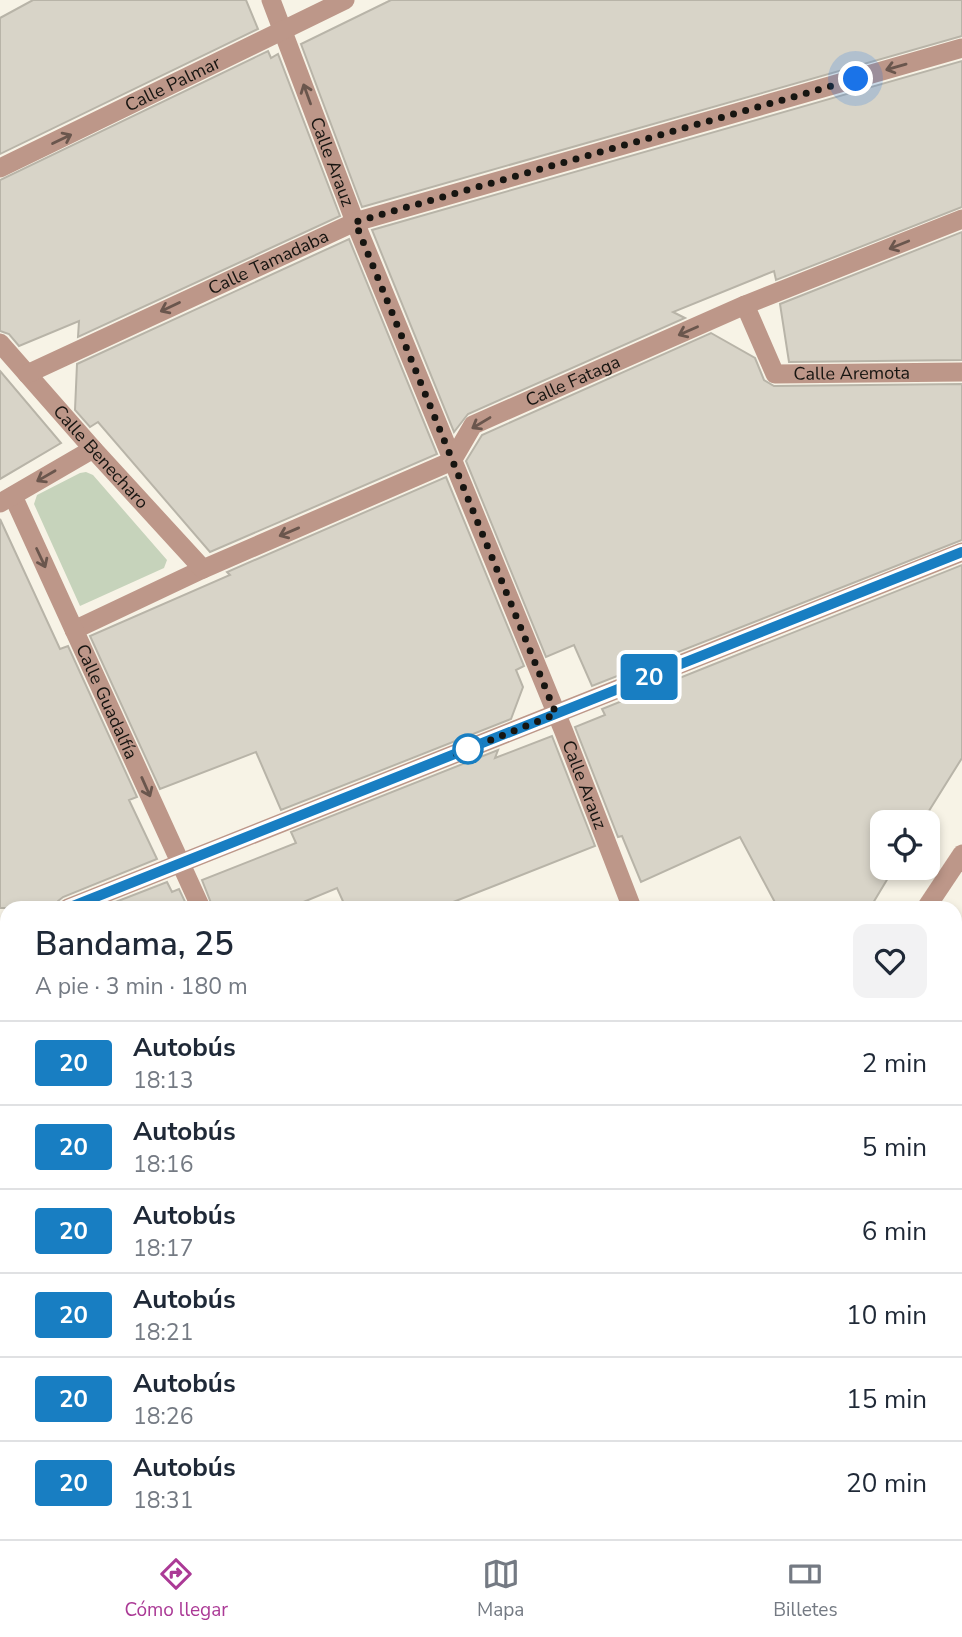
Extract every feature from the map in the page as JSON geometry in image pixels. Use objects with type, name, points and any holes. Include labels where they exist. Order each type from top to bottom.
[{"type":"street","name":"Calle Arauz","points":[[271,0],[355,222],[556,714],[629,901]]},
{"type":"street","name":"Calle Palmar","points":[[0,168],[345,0]]},
{"type":"street","name":"Calle Tamadaba","points":[[27,373],[355,222],[962,48]]},
{"type":"street","name":"Calle Fataga","points":[[452,461],[473,425],[746,305],[962,219]]},
{"type":"street","name":"Calle Aremota","points":[[746,305],[775,374],[962,372]]},
{"type":"street","name":"Calle Benecharo","points":[[0,343],[203,569]]},
{"type":"street","points":[[6,499],[93,449]]},
{"type":"street","points":[[74,629],[203,569],[452,461]]},
{"type":"street","name":"Calle Guadalfía","points":[[6,499],[74,629],[198,901]]},
{"type":"street","points":[[86,901],[962,552]]},
{"type":"street","points":[[931,901],[962,854]]},
{"type":"street","points":[[962,1529],[962,1539]]},
{"type":"green space","points":[[86,472],[93,475],[167,560],[164,568],[80,606],[34,504],[37,495]]},
{"type":"building","points":[[33,0],[246,0],[258,29],[0,154],[0,18]]},
{"type":"building","points":[[391,0],[962,0],[962,36],[362,207],[301,44]]},
{"type":"building","points":[[268,51],[271,58],[278,54],[340,216],[78,337],[79,321],[19,346],[9,334],[0,331],[0,180]]},
{"type":"building","points":[[962,61],[962,207],[776,280],[774,271],[673,312],[685,318],[468,414],[454,432],[372,230]]},
{"type":"building","points":[[962,232],[962,360],[789,362],[780,304]]},
{"type":"building","points":[[349,239],[437,454],[210,552],[98,422],[90,427],[75,410],[77,364]]},
{"type":"building","points":[[711,333],[755,358],[764,380],[774,386],[962,384],[962,540],[592,686],[574,645],[546,657],[466,461],[482,435]]},
{"type":"building","points":[[0,371],[61,443],[0,479]]},
{"type":"building","points":[[446,477],[524,666],[516,670],[523,687],[511,719],[281,810],[256,752],[160,789],[90,636],[230,575],[227,572]]},
{"type":"building","points":[[0,519],[60,649],[68,646],[137,797],[129,800],[157,859],[58,901],[0,901]]},
{"type":"building","points":[[962,565],[962,758],[930,810],[870,810],[870,880],[887,880],[874,901],[774,901],[740,837],[641,882],[622,836],[618,837],[575,727],[605,715],[602,709]]},
{"type":"building","points":[[552,736],[595,846],[456,901],[343,901],[337,888],[306,901],[210,901],[202,880],[296,843],[291,832],[498,750],[495,758]]},
{"type":"building","points":[[167,882],[172,892],[179,889],[185,901],[118,901]]},
{"type":"bus line","name":"20","points":[[86,901],[962,552]]},
{"type":"route","points":[[468,749],[456,754],[556,714],[355,222],[856,79]]}]
